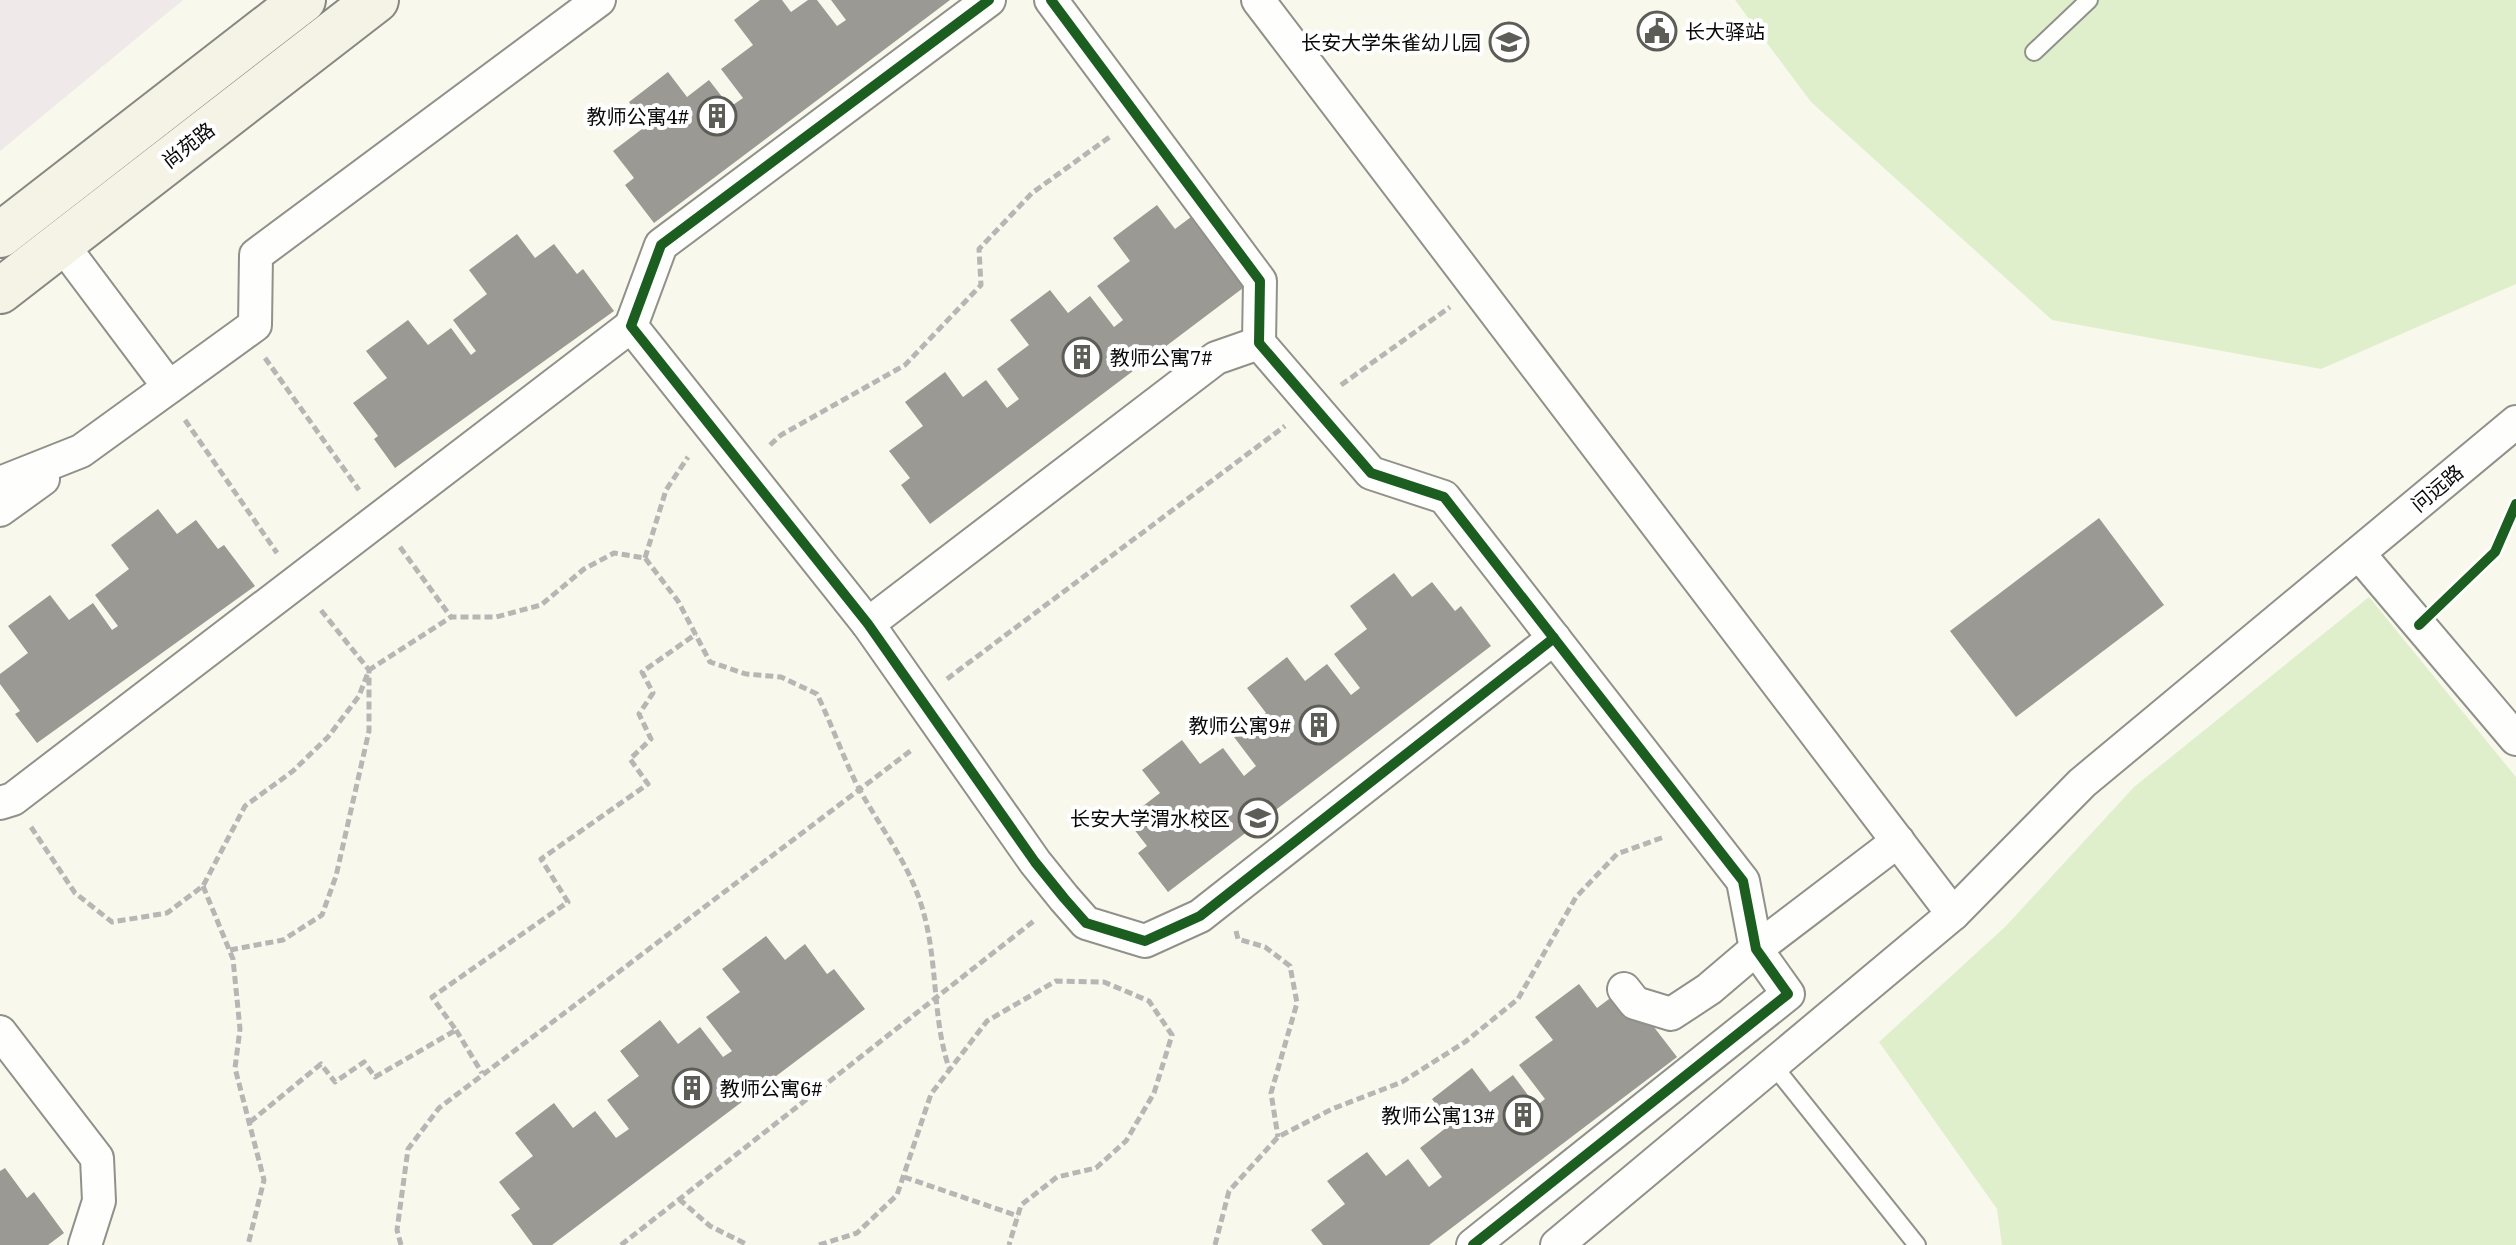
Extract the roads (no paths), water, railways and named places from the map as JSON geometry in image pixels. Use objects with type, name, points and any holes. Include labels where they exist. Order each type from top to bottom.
[{"type":"main road","points":[[0,235],[303,0]]},
{"type":"main road","name":"尚苑路","points":[[0,291],[376,0]]},
{"type":"street","points":[[0,510],[255,325],[256,255],[599,0]]},
{"type":"street","points":[[6,801],[631,326],[661,245],[989,0]]},
{"type":"street","points":[[1051,0],[1260,281],[1259,343],[1371,473],[1444,497],[1743,881],[1756,949],[1788,994],[1473,1245]]},
{"type":"street","points":[[1258,0],[1953,914]]},
{"type":"street","points":[[61,243],[169,387]]},
{"type":"street","points":[[631,326],[868,624],[1035,862],[1086,923],[1145,941],[1200,916],[1554,638]]},
{"type":"street","points":[[868,624],[1216,358],[1259,343]]},
{"type":"street","name":"问远路","points":[[1557,1245],[1953,914],[2082,783],[2516,422]]},
{"type":"street","points":[[0,483],[81,451]]},
{"type":"street","points":[[2359,554],[2516,739]]},
{"type":"street","points":[[1624,989],[1635,1003],[1671,1014],[1709,989],[1756,949],[1898,841]]},
{"type":"street","points":[[0,1032],[97,1158],[99,1201],[85,1245]]},
{"type":"lane","points":[[2034,52],[2089,0]]},
{"type":"lane","points":[[1773,1065],[1917,1245]]},
{"type":"place","name":"长大驿站","points":[[1657,31]]},
{"type":"place","name":"长安大学朱雀幼儿园","points":[[1509,42]]},
{"type":"place","name":"教师公寓4#","points":[[717,116]]},
{"type":"place","name":"教师公寓7#","points":[[1082,357]]},
{"type":"place","name":"教师公寓9#","points":[[1319,725]]},
{"type":"place","name":"长安大学渭水校区","points":[[1258,818]]},
{"type":"place","name":"教师公寓6#","points":[[692,1088]]},
{"type":"place","name":"教师公寓13#","points":[[1523,1115]]}]
